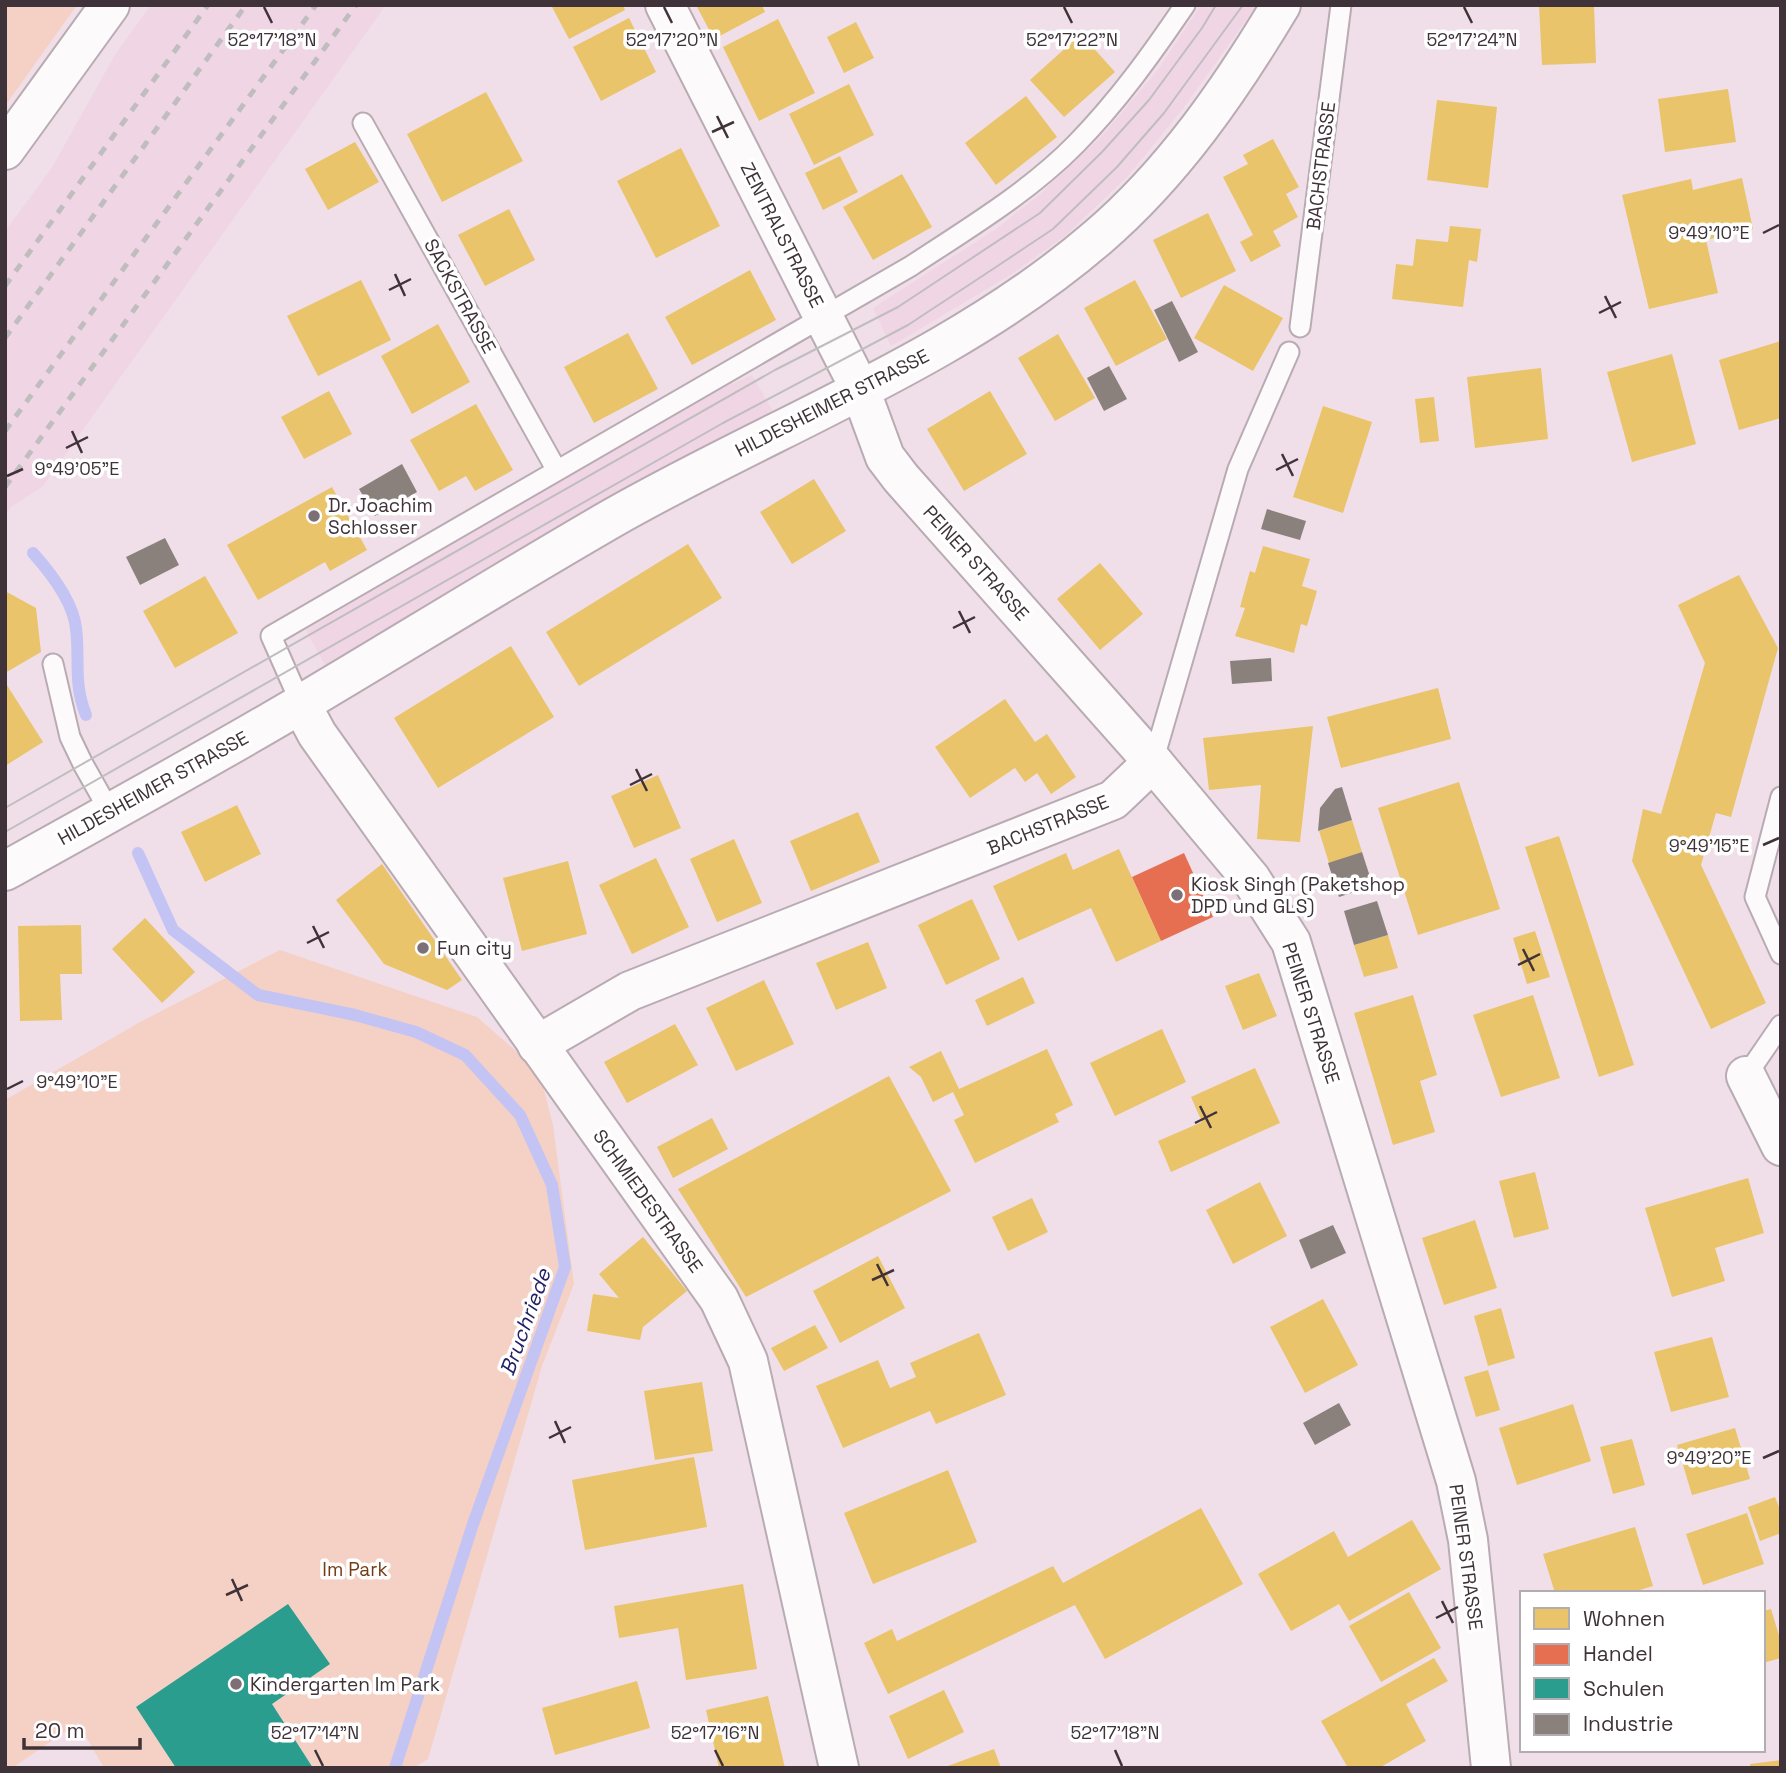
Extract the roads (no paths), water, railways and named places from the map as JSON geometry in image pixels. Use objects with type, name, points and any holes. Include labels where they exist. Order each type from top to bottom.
[{"type":"street","points":[[5,150],[110,5]]},
{"type":"street","name":"ZENTRALSTRASSE","points":[[665,5],[860,390]]},
{"type":"street","name":"HILDESHEIMER STRASSE","points":[[5,872],[301,704],[610,520],[696,472],[922,358],[1031,289],[1098,238],[1150,187],[1204,123],[1249,58],[1281,5]]},
{"type":"street","name":"PEINER STRASSE","points":[[860,390],[885,457],[901,478],[1153,762],[1251,879],[1291,942],[1456,1481],[1468,1540],[1491,1768]]},
{"type":"street","name":"SCHMIEDESTRASSE","points":[[301,704],[317,734],[719,1299],[748,1361],[839,1768]]},
{"type":"street","name":"BACHSTRASSE","points":[[537,1045],[629,990],[1113,800],[1153,762]]},
{"type":"street","points":[[1746,1076],[1781,1146]]},
{"type":"lane","points":[[301,704],[271,636],[911,266],[1004,205],[1074,146],[1137,75],[1185,5]]},
{"type":"lane","name":"BACHSTRASSE","points":[[1300,327],[1341,5]]},
{"type":"lane","name":"SACKSTRASSE","points":[[363,123],[556,469]]},
{"type":"lane","points":[[1153,762],[1238,470],[1289,352]]},
{"type":"lane","points":[[53,664],[70,737],[110,812]]},
{"type":"lane","points":[[1781,797],[1755,897],[1781,954]]},
{"type":"lane","points":[[1746,1076],[1781,1025]]},
{"type":"waterway","name":"Bruchriede","points":[[33,553],[60,588],[74,618],[78,682],[86,715]]},
{"type":"waterway","name":"Bruchriede","points":[[138,853],[173,930],[258,995],[355,1015],[416,1032],[465,1055],[520,1115],[552,1185],[565,1267],[473,1524],[395,1768]]},
{"type":"tram line","points":[[5,808],[775,370],[898,307],[1040,213],[1102,152],[1149,100],[1216,5]]},
{"type":"tram line","points":[[5,832],[723,423],[908,325],[1053,229],[1117,167],[1164,113],[1243,5]]},
{"type":"railway","points":[[5,286],[208,5]]},
{"type":"railway","points":[[5,338],[246,5]]},
{"type":"railway","points":[[5,431],[316,5]]},
{"type":"railway","points":[[5,487],[356,5]]},
{"type":"place","name":"Dr. Joachim Schlosser","points":[[314,516]]},
{"type":"place","name":"Kiosk Singh (Paketshop DPD und GLS)","points":[[1177,895]]},
{"type":"place","name":"Fun city","points":[[423,948]]},
{"type":"place","name":"Kindergarten Im Park","points":[[236,1684]]},
{"type":"park label","name":"Im Park","points":[[355,1569]]}]
